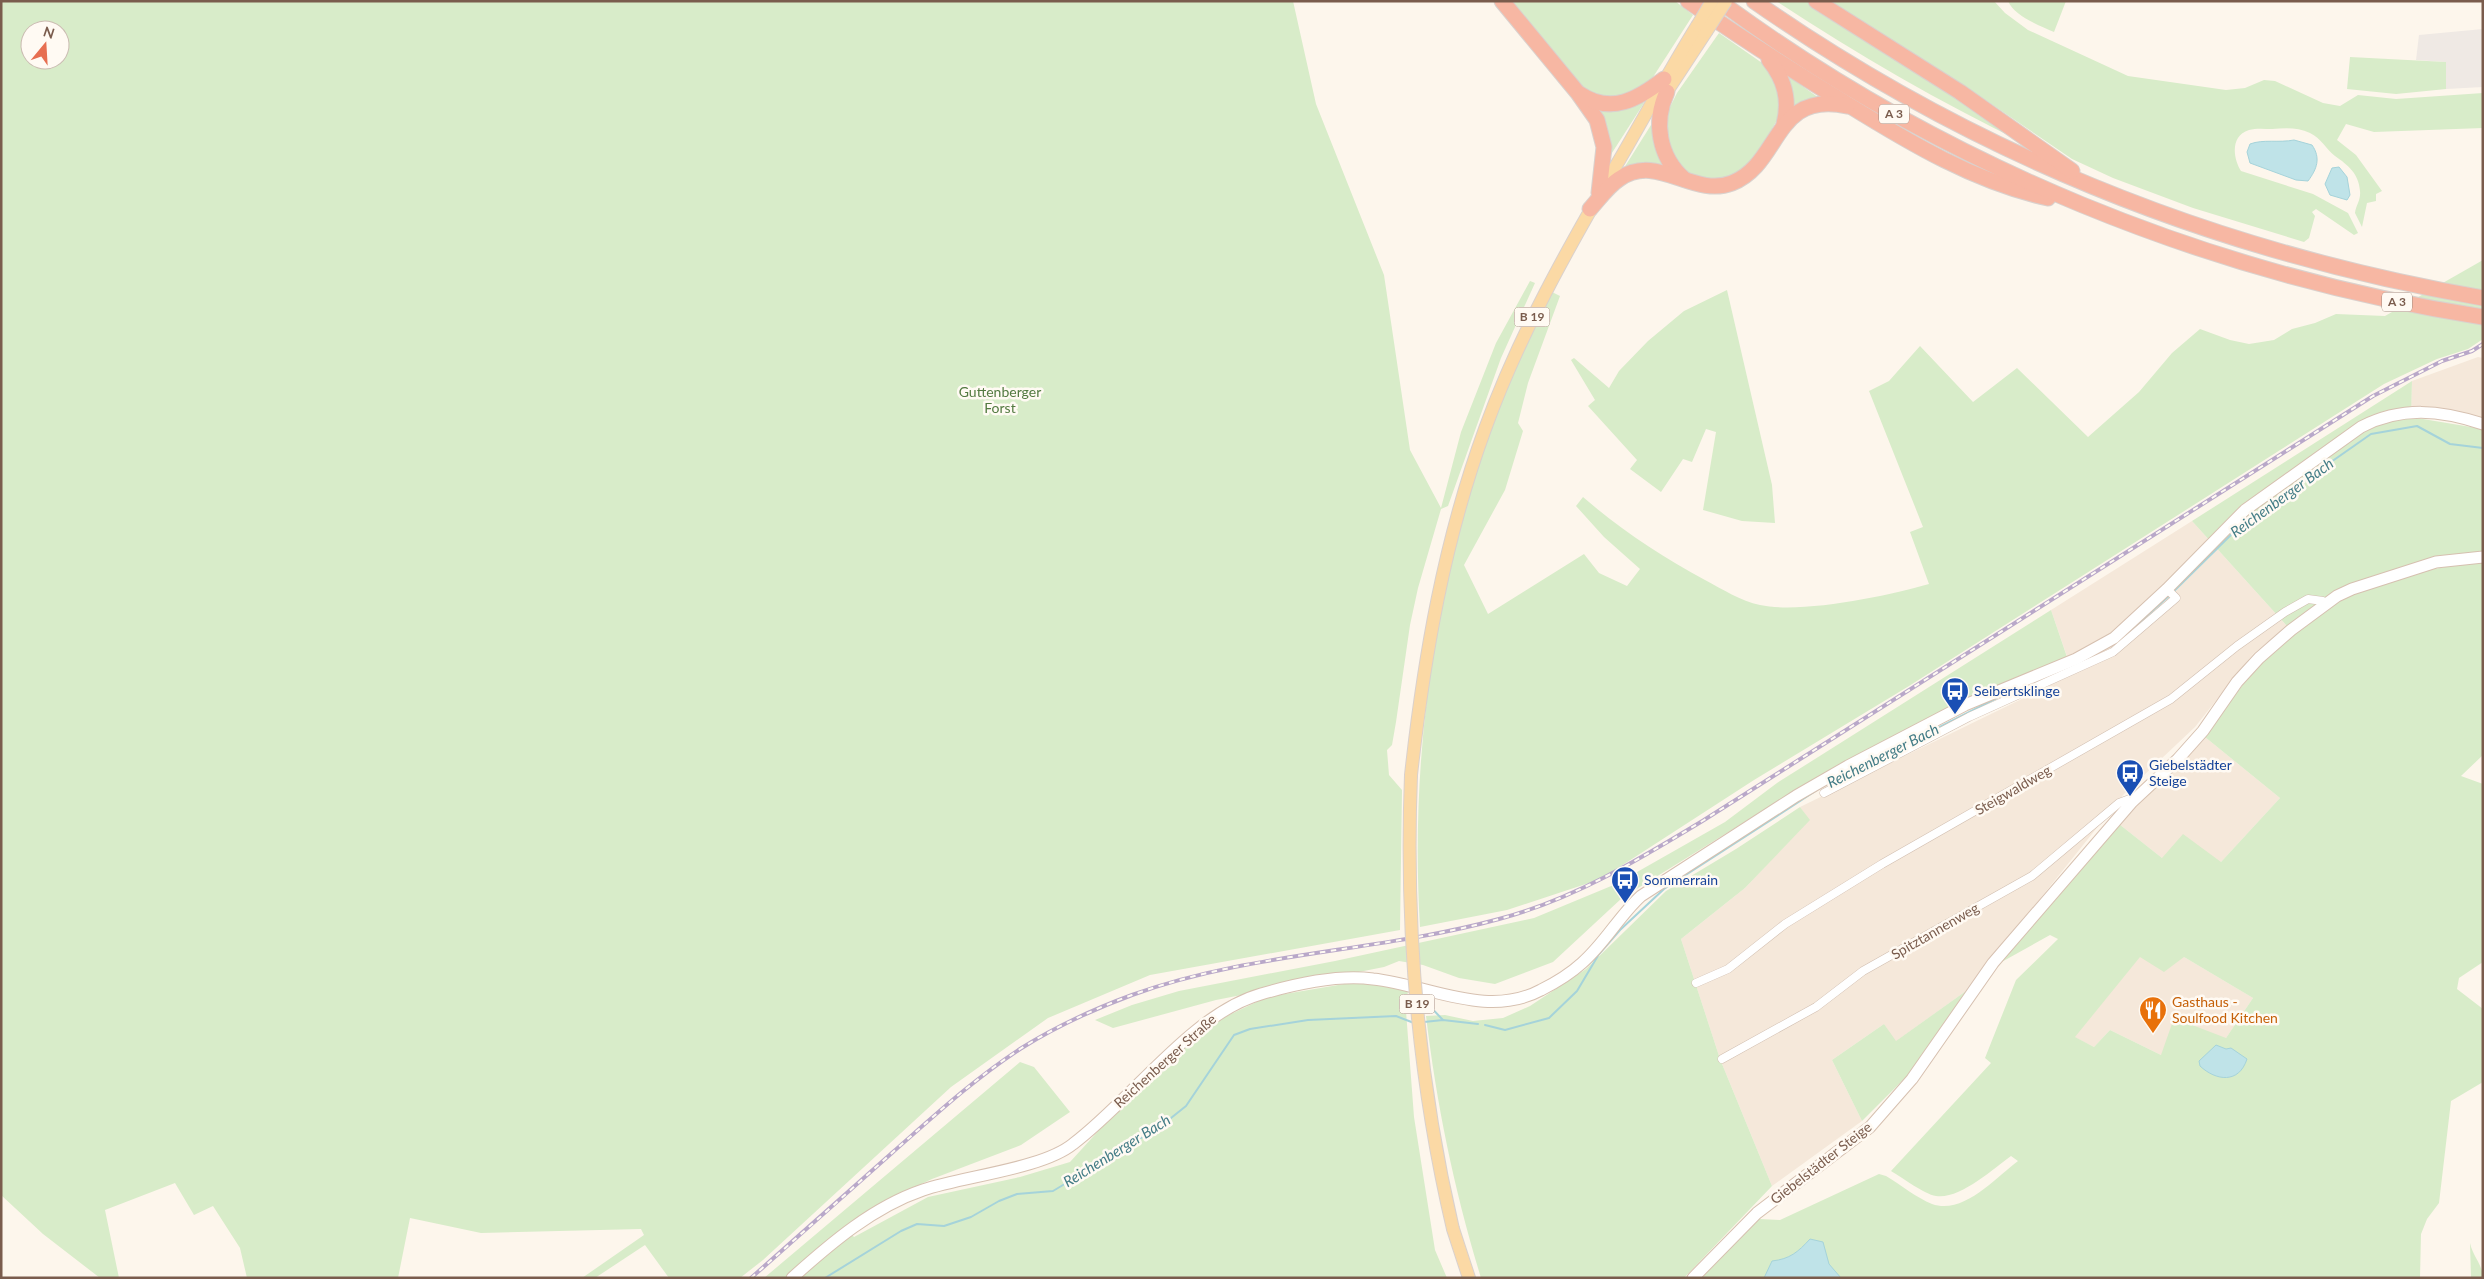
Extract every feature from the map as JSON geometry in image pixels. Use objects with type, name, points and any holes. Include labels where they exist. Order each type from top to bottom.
[{"type":"highway","points":[[1502,1],[1578,93],[1599,103],[1621,104],[1666,86]]},
{"type":"highway","name":"A 3","points":[[1688,1],[1763,53],[1889,130],[1964,170],[2027,193],[2082,204]]},
{"type":"highway","name":"A 3","points":[[1719,1],[1807,61],[1884,108],[2001,169],[2082,204],[2168,237],[2313,282],[2398,302],[2483,316]]},
{"type":"highway","name":"A 3","points":[[1754,1],[1828,51],[1903,95],[1999,145],[2091,185],[2236,240],[2318,264],[2483,298]]},
{"type":"highway","points":[[1816,1],[1960,92],[2091,185]]},
{"type":"highway","points":[[1590,209],[1614,183],[1636,171],[1659,171],[1688,182],[1718,186],[1738,180],[1754,168],[1784,124],[1787,110],[1785,89],[1778,72],[1763,53]]},
{"type":"highway","name":"B 19","points":[[1666,86],[1659,120],[1662,144],[1672,165],[1688,182]]},
{"type":"highway","name":"B 19","points":[[1578,93],[1594,113],[1602,133],[1604,154],[1600,194]]},
{"type":"highway","name":"A 3","points":[[1784,124],[1796,115],[1816,106],[1830,104],[1852,107]]},
{"type":"main road","name":"B 19","points":[[1702,29],[1712,1]]},
{"type":"main road","name":"B 19","points":[[1469,1278],[1453,1229],[1434,1141],[1423,1069],[1409,878],[1411,775],[1420,693],[1433,616],[1447,553],[1466,486],[1490,414],[1523,337],[1554,273],[1620,158],[1702,29],[1726,1]]},
{"type":"main road","name":"Reichenberger Straße","points":[[792,1278],[855,1227],[890,1203],[939,1186],[1026,1164],[1072,1145],[1190,1036],[1219,1012],[1238,1002],[1269,992],[1344,978],[1372,978],[1489,1003],[1519,999],[1540,991],[1582,963],[1625,912],[1642,896],[1796,796],[2076,659],[2114,638],[2170,592],[2245,510],[2361,427],[2381,417],[2404,412],[2435,413],[2483,424]]},
{"type":"main road","name":"Giebelstädter Steige","points":[[1693,1278],[1757,1213],[1870,1127],[1912,1079],[1993,963],[2074,866],[2141,794],[2178,759],[2203,730],[2237,682],[2259,658],[2324,605],[2352,589],[2436,562],[2483,557]]},
{"type":"street","name":"Steigwaldweg","points":[[1696,983],[1728,969],[1785,924],[1882,864],[2171,699],[2285,612],[2308,599],[2319,599],[2324,605]]},
{"type":"street","name":"Reichenberger Straße","points":[[1824,793],[1967,711]]},
{"type":"street","name":"Spitztannenweg","points":[[1722,1059],[1816,1007],[1863,971],[2032,876],[2119,802],[2141,794]]},
{"type":"shaded area","points":[[2483,29],[2483,87],[2446,89],[2446,62],[2416,60],[2419,35]]},
{"type":"shaded area","points":[[2478,357],[2483,358],[2483,421],[2411,409],[2412,381]]},
{"type":"shaded area","points":[[2192,521],[2287,626],[2253,654],[2195,727],[2124,794],[1966,991],[1895,1042],[1884,1024],[1832,1060],[1862,1121],[1772,1186],[1720,1059],[1681,939],[1745,888],[1809,820],[1800,807],[2073,674],[2051,610]]},
{"type":"shaded area","points":[[2205,737],[2280,798],[2221,862],[2162,858],[2119,824]]},
{"type":"shaded area","points":[[2140,956],[2184,957],[2253,998],[2226,1038],[2161,1055],[2110,1030],[2094,1047],[2074,1037]]},
{"type":"green space","name":"Guttenberger Forst","points":[[1,1],[1293,1],[1316,104],[1384,275],[1410,450],[1441,508],[1461,432],[1496,343],[1530,281],[1535,283],[1501,358],[1448,506],[1441,509],[1418,588],[1410,625],[1392,745],[1387,750],[1389,775],[1402,790],[1400,930],[1150,975],[1048,1018],[951,1087],[763,1260],[740,1278],[669,1278],[645,1245],[595,1278],[582,1278],[644,1235],[641,1229],[481,1233],[410,1218],[398,1278],[247,1278],[240,1248],[213,1206],[194,1215],[175,1183],[105,1210],[119,1278],[100,1278],[43,1234],[1,1195]]},
{"type":"green space","points":[[1509,1],[1675,1],[1693,15],[1646,88],[1619,100],[1588,94]]},
{"type":"green space","points":[[1776,1],[1807,1],[1818,12],[1938,86],[2026,144],[1899,77]]},
{"type":"green space","points":[[1826,1],[1994,1],[2005,13],[2028,30],[2128,76],[2226,90],[2245,88],[2264,80],[2275,81],[2323,103],[2340,106],[2358,95],[2396,99],[2483,93],[2483,128],[2374,132],[2346,124],[2337,140],[2356,155],[2382,191],[2376,194],[2376,201],[2367,203],[2362,227],[2355,213],[2360,194],[2358,180],[2348,167],[2314,135],[2291,128],[2255,129],[2243,133],[2236,142],[2235,148],[2236,160],[2241,171],[2313,194],[2348,213],[2358,233],[2354,235],[2316,209],[2312,212],[2315,216],[2309,238],[2304,242],[2193,208],[2113,178],[2072,159],[1984,99]]},
{"type":"green space","points":[[2008,1],[2066,1],[2054,32],[2022,16]]},
{"type":"green space","points":[[1719,33],[1765,65],[1780,86],[1779,117],[1752,162],[1734,176],[1710,180],[1689,174],[1668,151],[1666,115],[1677,93]]},
{"type":"green space","points":[[2350,57],[2446,62],[2446,89],[2396,94],[2347,89]]},
{"type":"green space","points":[[1787,76],[1791,78],[1819,98],[1794,111]]},
{"type":"green space","points":[[1642,101],[1644,103],[1610,156],[1597,106]]},
{"type":"green space","points":[[1651,125],[1654,126],[1668,166],[1624,168]]},
{"type":"green space","points":[[2483,260],[2483,339],[2468,349],[2437,359],[2384,384],[1909,686],[1754,780],[1601,879],[1507,910],[1420,927],[1418,865],[1419,802],[1423,740],[1440,617],[1453,556],[1469,496],[1488,437],[1510,382],[1552,292],[1560,296],[1528,383],[1518,423],[1523,431],[1505,490],[1464,565],[1488,614],[1584,554],[1599,573],[1627,586],[1640,569],[1604,537],[1576,506],[1583,497],[1642,542],[1673,562],[1746,601],[1760,605],[1798,607],[1821,605],[1891,594],[1929,584],[1910,532],[1923,527],[1869,391],[1889,381],[1920,346],[1973,402],[2017,368],[2088,437],[2139,392],[2172,353],[2200,329],[2230,340],[2249,344],[2274,340],[2292,329],[2315,323],[2336,314],[2385,316]]},
{"type":"green space","points":[[1727,290],[1772,485],[1775,523],[1742,521],[1703,510],[1716,432],[1706,429],[1692,462],[1683,459],[1661,492],[1630,469],[1637,460],[1588,406],[1595,400],[1571,360],[1574,358],[1609,388],[1619,371],[1648,341],[1684,311]]},
{"type":"green space","points":[[2412,381],[2411,417],[2483,429],[2483,552],[2437,556],[2346,587],[2287,626],[2192,521]]},
{"type":"green space","points":[[2483,562],[2483,755],[2461,776],[2483,784],[2483,962],[2459,978],[2457,989],[2483,1009],[2483,1082],[2451,1101],[2439,1203],[2427,1219],[2421,1234],[2420,1278],[1701,1278],[1759,1219],[1780,1220],[1879,1174],[1886,1176],[1932,1204],[1944,1206],[1967,1200],[2018,1161],[2011,1156],[1965,1189],[1945,1196],[1931,1195],[1891,1171],[1991,1063],[1985,1058],[2016,980],[2058,939],[2050,935],[1998,964],[2119,824],[2162,858],[2183,834],[2221,862],[2280,798],[2205,737],[2247,679],[2289,637],[2311,619],[2340,600],[2392,579],[2428,570]],"holes":[[[2140,957],[2164,972],[2184,957],[2253,998],[2226,1038],[2174,1018],[2161,1055],[2110,1030],[2094,1047],[2075,1037]]]},
{"type":"green space","points":[[2051,610],[2067,657],[1788,795],[1622,898],[1553,962],[1495,984],[1459,978],[1423,965],[1399,961],[1384,967],[1216,1000],[1113,1028],[1095,1020],[1132,1005],[1179,991],[1335,961],[1534,918],[1616,884],[1725,822],[1777,783]]},
{"type":"green space","points":[[1800,807],[1810,820],[1745,888],[1681,939],[1720,1059],[1772,1186],[1684,1278],[1481,1278],[1448,1148],[1435,1083],[1426,1016],[1445,1015],[1473,1021],[1503,1018],[1530,1006],[1586,969],[1666,891],[1736,849]]},
{"type":"green space","points":[[1356,982],[1408,990],[1406,1011],[1414,1117],[1435,1250],[1447,1278],[764,1278],[1020,1062],[1034,1067],[1070,1112],[1021,1145],[932,1179],[891,1198],[846,1229],[854,1237],[928,1197],[1020,1177],[1070,1162],[1111,1117],[1210,1024],[1267,997]]},
{"type":"green space","points":[[1966,991],[1907,1076],[1862,1121],[1832,1060],[1884,1024],[1896,1041]]},
{"type":"green space","points":[[2470,1243],[2483,1273],[2483,1278],[2471,1278]]},
{"type":"water","points":[[2294,140],[2312,145],[2315,150],[2316,168],[2308,181],[2296,180],[2250,163],[2247,152],[2250,144]]},
{"type":"water","points":[[2339,167],[2347,177],[2350,195],[2347,200],[2330,195],[2325,184],[2332,168]]},
{"type":"water","points":[[2216,1045],[2226,1049],[2231,1048],[2247,1059],[2239,1073],[2226,1078],[2220,1077],[2213,1075],[2200,1066],[2199,1061]]},
{"type":"water","points":[[1810,1239],[1823,1242],[1829,1264],[1841,1278],[1764,1278],[1772,1261],[1784,1259],[1793,1254]]},
{"type":"waterway","name":"Reichenberger Bach","points":[[2173,592],[2241,525],[2371,434],[2417,426],[2450,444],[2483,448]]},
{"type":"waterway","name":"Reichenberger Bach","points":[[2123,637],[2170,595]]},
{"type":"waterway","name":"Reichenberger Bach","points":[[1837,779],[1997,698]]},
{"type":"waterway","name":"Reichenberger Bach","points":[[1485,1025],[1505,1030],[1549,1018],[1577,991],[1599,954],[1620,930],[1664,889],[1817,790]]},
{"type":"waterway","points":[[1422,998],[1443,1020]]},
{"type":"waterway","name":"Reichenberger Bach","points":[[825,1278],[901,1231],[917,1224],[944,1226],[971,1217],[999,1201],[1017,1194],[1053,1191],[1161,1126],[1186,1106],[1234,1035],[1250,1029],[1308,1020],[1396,1016],[1414,1023]]},
{"type":"waterway","name":"Reichenberger Bach","points":[[1424,1022],[1443,1020],[1478,1024]]},
{"type":"railway","points":[[751,1278],[955,1098],[1003,1061],[1047,1033],[1118,1000],[1177,981],[1268,961],[1454,930],[1527,911],[1605,877],[1655,850],[1704,820],[2373,396],[2442,361],[2472,351],[2483,344]]},
{"type":"place","name":"Seibertsklinge","points":[[1955,715]]},
{"type":"place","name":"Giebelstädter Steige","points":[[2130,797]]},
{"type":"place","name":"Sommerrain","points":[[1625,904]]},
{"type":"place","name":"Gasthaus - Soulfood Kitchen","points":[[2153,1034]]}]
